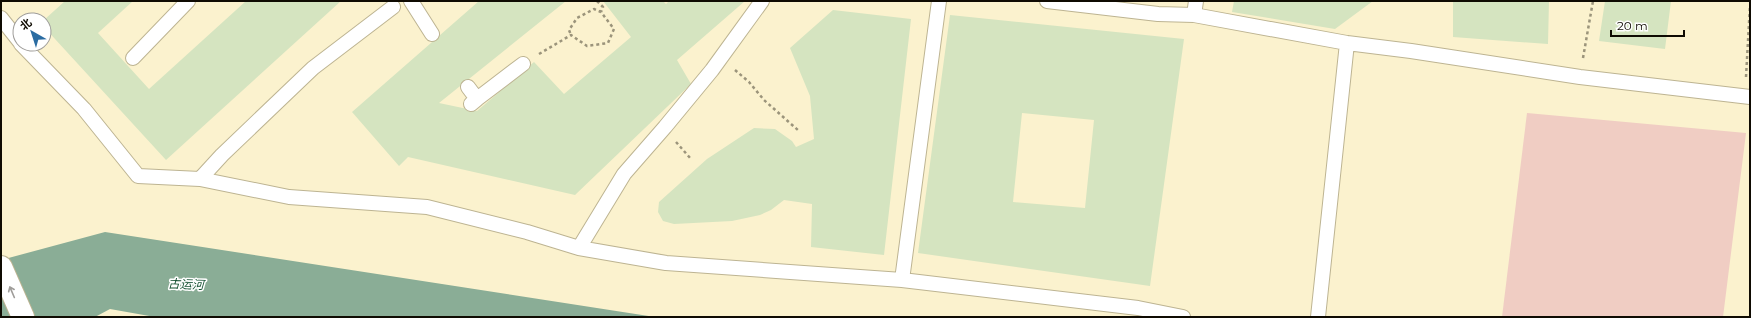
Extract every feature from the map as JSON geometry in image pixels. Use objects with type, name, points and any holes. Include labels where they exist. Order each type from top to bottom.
[{"type":"main road","points":[[1,267],[23,317]]},
{"type":"lane","points":[[133,58],[188,1]]},
{"type":"lane","points":[[411,1],[432,34]]},
{"type":"lane","points":[[579,248],[624,174],[665,127],[721,58],[762,1]]},
{"type":"lane","points":[[902,280],[939,1]]},
{"type":"lane","points":[[1047,1],[1158,14],[1194,15],[1347,43],[1411,51],[1580,77],[1747,97]]},
{"type":"lane","points":[[1194,15],[1196,1]]},
{"type":"lane","points":[[200,179],[222,155],[313,68],[394,3]]},
{"type":"lane","points":[[1,18],[12,32]]},
{"type":"lane","points":[[1318,317],[1347,43]]},
{"type":"lane","points":[[30,52],[84,109],[138,176],[200,179],[289,197],[427,207],[527,232],[579,248],[666,263],[902,280],[1138,308],[1183,317]]},
{"type":"lane","points":[[468,87],[474,102],[523,64]]},
{"type":"path","points":[[597,1],[603,7],[601,12]]},
{"type":"path","points":[[1580,77],[1593,1]]},
{"type":"path","points":[[1747,97],[1750,5]]},
{"type":"path","points":[[594,8],[601,12],[614,29],[608,43],[587,46],[571,34],[569,30],[577,18],[594,8]]},
{"type":"path","points":[[523,64],[571,34]]},
{"type":"path","points":[[721,58],[749,82],[764,100],[799,131]]},
{"type":"shaded area","points":[[1527,113],[1746,133],[1723,317],[1502,317]]},
{"type":"water","name":"古运河","points":[[105,232],[655,317],[155,317],[110,309],[95,317],[1,317],[1,260]]},
{"type":"building","points":[[65,1],[133,1],[98,33],[149,89],[246,1],[341,1],[166,160],[52,36],[52,13]]},
{"type":"building","points":[[479,1],[566,1],[439,103],[477,111],[534,62],[564,94],[631,37],[603,1],[663,1],[666,4],[669,1],[745,1],[677,60],[691,84],[575,195],[408,157],[399,166],[352,112]]},
{"type":"building","points":[[1234,1],[1373,1],[1335,29],[1232,12]]},
{"type":"building","points":[[1453,1],[1549,1],[1548,44],[1453,37]]},
{"type":"building","points":[[1605,1],[1671,1],[1665,49],[1599,41]]},
{"type":"building","points":[[833,10],[911,19],[884,255],[811,247],[812,204],[784,200],[771,210],[760,215],[732,221],[674,224],[663,221],[658,212],[659,202],[707,159],[754,128],[775,129],[792,141],[796,147],[814,139],[810,96],[790,48]]},
{"type":"building","points":[[950,15],[1184,39],[1150,286],[918,253]],"holes":[[[1022,113],[1094,120],[1085,208],[1013,202]]]}]
